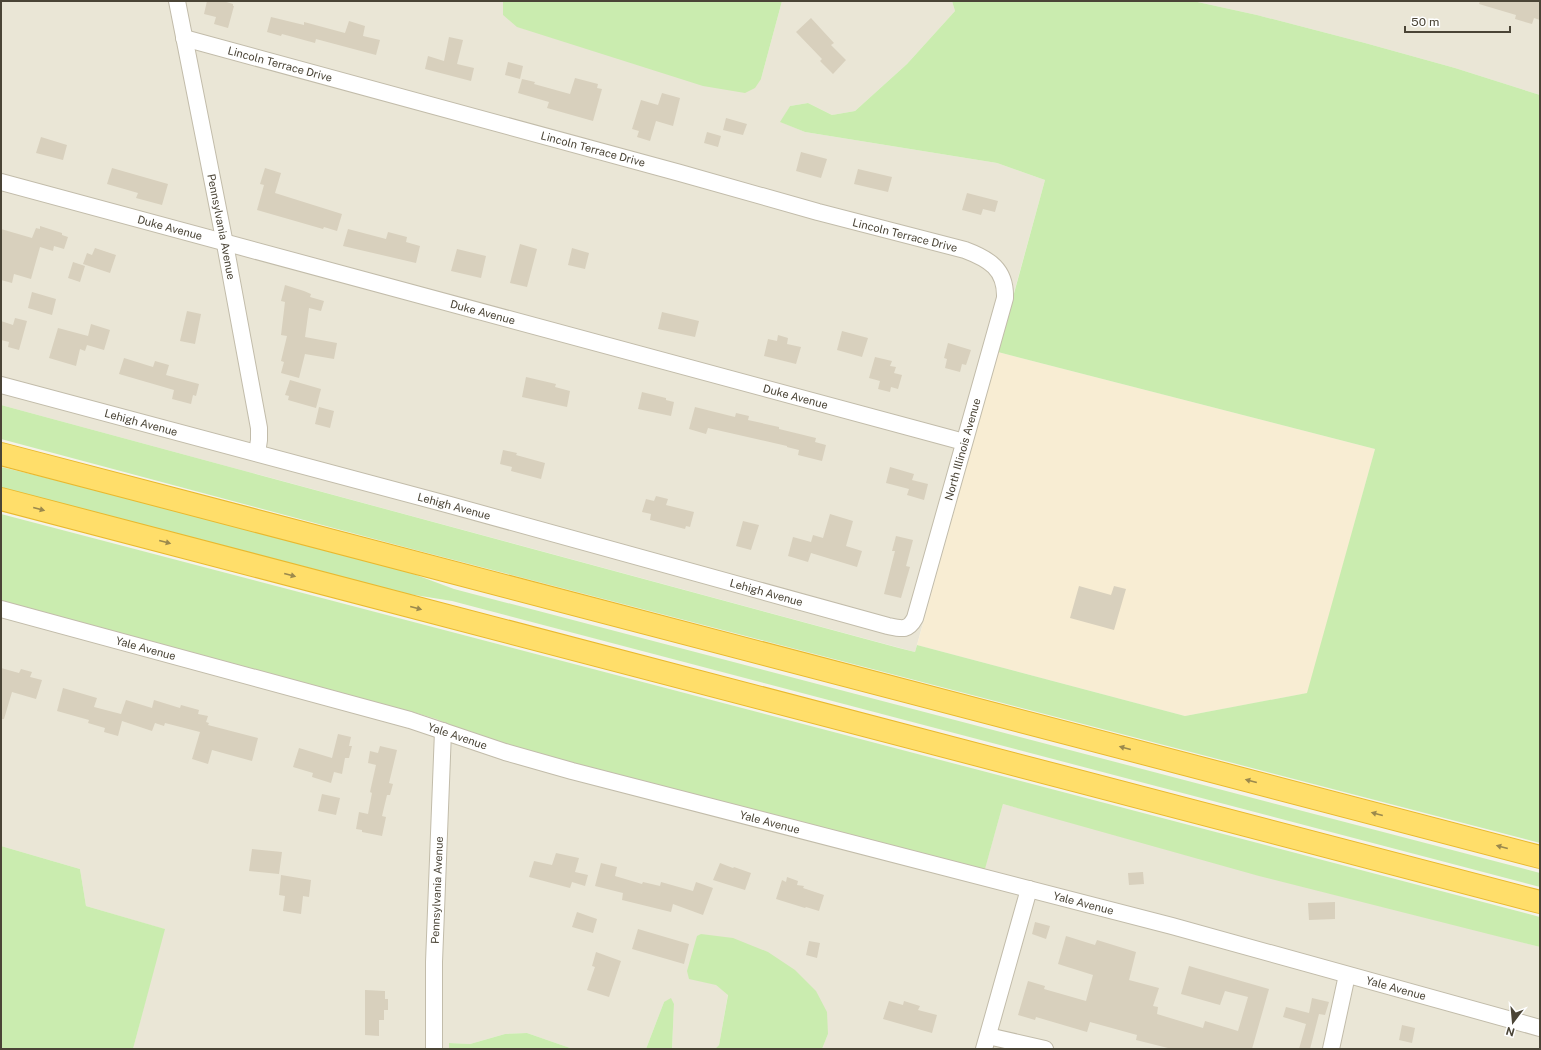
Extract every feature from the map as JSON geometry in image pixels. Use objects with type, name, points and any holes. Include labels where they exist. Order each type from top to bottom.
[{"type":"highway","points":[[1,454],[1540,857]]},
{"type":"highway","points":[[1,499],[1540,902]]},
{"type":"street","name":"Pennsylvania Avenue","points":[[177,1],[225,244],[259,428],[257,453]]},
{"type":"street","name":"Lincoln Terrace Drive","points":[[184,38],[818,212],[965,250],[987,260],[997,269]]},
{"type":"street","name":"Duke Avenue","points":[[1,182],[225,244],[964,442]]},
{"type":"street","name":"North Illinois Avenue","points":[[906,628],[911,625],[915,618],[1005,298],[1003,280],[997,269]]},
{"type":"street","name":"Lehigh Avenue","points":[[1,385],[257,453],[888,626],[906,628]]},
{"type":"street","name":"Yale Avenue","points":[[1,609],[410,720],[505,752],[586,775],[1172,926],[1540,1028]]},
{"type":"street","name":"Pennsylvania Avenue","points":[[434,1049],[434,962],[443,731]]},
{"type":"street","points":[[1030,889],[986,1042],[1045,1049]]},
{"type":"street","points":[[1331,1049],[1347,975]]},
{"type":"shaded area","points":[[1,1],[503,1],[503,15],[761,79],[782,1],[952,1],[955,11],[907,64],[855,111],[832,115],[808,103],[790,106],[781,122],[805,132],[997,163],[1045,180],[915,652],[1,405]]},
{"type":"shaded area","points":[[1193,1],[1540,1],[1540,95],[1455,68],[1365,43],[1257,15]]},
{"type":"shaded area","points":[[998,352],[1375,449],[1308,693],[1185,716],[917,645]]},
{"type":"shaded area","points":[[1,601],[985,868],[1003,804],[1540,947],[1540,1049],[822,1049],[828,1034],[716,985],[728,994],[719,1045],[715,1049],[672,1049],[674,1004],[664,1002],[646,1049],[573,1049],[527,1033],[505,1034],[470,1044],[449,1043],[449,1049],[133,1049],[164,929],[86,906],[80,869],[1,846]]},
{"type":"green space","points":[[503,1],[782,1],[761,79],[755,88],[745,93],[703,86],[517,27],[503,15]]},
{"type":"green space","points":[[952,1],[1193,1],[1257,15],[1365,43],[1455,68],[1540,95],[1540,843],[412,549],[1,439],[1,405],[899,648],[915,652],[917,645],[1185,716],[1307,693],[1375,449],[998,352],[1045,180],[997,163],[805,132],[780,122],[790,106],[808,103],[832,115],[855,111],[907,64],[955,11]]},
{"type":"green space","points":[[1,467],[400,569],[454,589],[1540,873],[1540,887],[452,601],[396,592],[50,501],[1,487]]},
{"type":"green space","points":[[1,514],[1540,917],[1540,947],[1259,876],[1003,804],[985,869],[719,803],[487,740],[436,719],[416,713],[355,698],[1,601]]},
{"type":"green space","points":[[1,846],[80,869],[86,906],[165,929],[133,1049],[1,1049]]},
{"type":"green space","points":[[701,934],[733,938],[768,952],[795,970],[816,991],[827,1012],[828,1034],[822,1049],[715,1049],[719,1045],[728,995],[716,985],[689,979],[687,971],[697,936]]},
{"type":"green space","points":[[671,998],[674,1004],[672,1049],[646,1049],[664,1002]]},
{"type":"green space","points":[[527,1033],[573,1049],[449,1049],[449,1043],[470,1044],[505,1034]]},
{"type":"green space","points":[[626,1048],[646,1049],[624,1049]]},
{"type":"building","points":[[207,1],[223,1],[233,4],[234,6],[228,28],[214,24],[216,17],[204,14]]},
{"type":"building","points":[[1480,1],[1540,1],[1540,20],[1534,18],[1532,24],[1515,19],[1516,15],[1479,4]]},
{"type":"building","points":[[271,17],[304,25],[304,22],[345,33],[349,21],[365,26],[363,36],[380,40],[376,55],[316,39],[315,43],[282,34],[281,36],[267,32]]},
{"type":"building","points":[[811,18],[834,43],[831,45],[846,60],[833,74],[820,61],[822,59],[796,32]]},
{"type":"building","points":[[449,37],[463,40],[457,64],[474,68],[471,81],[425,69],[428,56],[444,61]]},
{"type":"building","points":[[508,62],[523,66],[520,79],[505,75]]},
{"type":"building","points":[[575,78],[598,84],[597,88],[602,89],[593,121],[547,108],[549,102],[518,93],[522,79],[570,94]]},
{"type":"building","points":[[662,93],[680,98],[673,126],[656,121],[650,141],[637,137],[639,131],[632,129],[641,100],[658,105]]},
{"type":"building","points":[[726,118],[747,124],[743,135],[723,130]]},
{"type":"building","points":[[707,132],[721,136],[718,147],[704,143]]},
{"type":"building","points":[[41,137],[67,145],[63,160],[36,153]]},
{"type":"building","points":[[801,152],[827,159],[821,178],[796,171]]},
{"type":"building","points":[[112,168],[168,184],[162,205],[136,198],[138,193],[107,184]]},
{"type":"building","points":[[265,168],[281,173],[275,193],[342,214],[337,231],[324,227],[323,229],[257,210],[264,185],[260,184]]},
{"type":"building","points":[[858,169],[892,177],[888,192],[854,184]]},
{"type":"building","points":[[967,193],[998,201],[995,212],[983,209],[981,215],[962,210]]},
{"type":"building","points":[[40,226],[62,233],[62,235],[68,237],[64,249],[54,246],[53,251],[40,247],[31,279],[14,274],[12,283],[1,280],[1,229],[32,238],[36,228],[40,229]]},
{"type":"building","points":[[348,229],[386,239],[388,232],[407,237],[406,242],[420,246],[416,263],[343,246]]},
{"type":"building","points":[[520,244],[537,249],[527,287],[510,283]]},
{"type":"building","points":[[95,248],[116,255],[110,273],[83,264],[87,253],[92,255]]},
{"type":"building","points":[[572,248],[589,253],[585,269],[568,265]]},
{"type":"building","points":[[457,249],[486,256],[481,278],[451,271]]},
{"type":"building","points":[[73,262],[85,266],[80,282],[68,278]]},
{"type":"building","points":[[285,285],[304,291],[311,294],[310,297],[324,301],[321,311],[309,308],[305,337],[337,343],[334,359],[305,354],[299,378],[281,373],[284,362],[281,361],[287,336],[281,335],[285,302],[281,301]]},
{"type":"building","points":[[32,292],[56,299],[52,315],[28,308]]},
{"type":"building","points":[[187,311],[201,314],[195,344],[180,341]]},
{"type":"building","points":[[662,312],[699,321],[695,337],[658,329]]},
{"type":"building","points":[[15,318],[27,321],[19,350],[8,347],[9,342],[1,340],[1,321],[13,325]]},
{"type":"building","points":[[91,324],[110,330],[104,350],[87,345],[85,351],[80,349],[76,366],[49,358],[58,328],[88,336]]},
{"type":"building","points":[[842,331],[868,338],[862,357],[837,350]]},
{"type":"building","points":[[778,335],[788,338],[787,344],[801,347],[796,364],[764,356],[768,339],[777,341]]},
{"type":"building","points":[[948,343],[971,350],[966,365],[962,364],[960,372],[945,368],[947,359],[944,358]]},
{"type":"building","points":[[875,357],[892,361],[890,366],[896,367],[894,373],[902,375],[898,389],[891,387],[890,392],[878,389],[880,381],[869,378]]},
{"type":"building","points":[[124,358],[153,367],[155,361],[169,365],[166,375],[199,384],[196,396],[193,395],[191,404],[172,399],[174,390],[119,374]]},
{"type":"building","points":[[526,377],[556,384],[555,387],[570,391],[567,407],[522,397]]},
{"type":"building","points":[[290,380],[321,389],[316,408],[288,400],[289,396],[285,395]]},
{"type":"building","points":[[642,392],[666,398],[666,400],[674,402],[671,416],[638,409]]},
{"type":"building","points":[[319,407],[334,411],[330,428],[315,424]]},
{"type":"building","points":[[695,407],[735,417],[736,413],[749,416],[748,420],[816,438],[815,442],[826,445],[822,461],[798,455],[799,450],[787,446],[708,428],[706,434],[689,429]]},
{"type":"building","points":[[503,450],[517,453],[516,455],[545,463],[541,479],[511,471],[512,467],[500,464]]},
{"type":"building","points":[[890,467],[914,474],[912,480],[928,484],[924,500],[907,495],[909,489],[886,483]]},
{"type":"building","points":[[656,496],[668,499],[666,505],[694,512],[690,527],[686,526],[685,529],[650,520],[651,514],[642,512],[646,499],[654,501]]},
{"type":"building","points":[[830,514],[853,521],[846,546],[862,551],[857,567],[811,553],[808,562],[788,556],[793,537],[811,542],[813,535],[823,538]]},
{"type":"building","points":[[743,521],[759,525],[751,550],[736,546]]},
{"type":"building","points":[[896,536],[913,540],[906,566],[910,567],[901,598],[884,594],[895,551],[892,551]]},
{"type":"building","points":[[1079,586],[1111,595],[1114,586],[1126,589],[1114,630],[1070,618]]},
{"type":"building","points":[[1,668],[19,673],[21,669],[32,672],[30,677],[42,680],[36,699],[12,692],[4,719],[1,719]]},
{"type":"building","points":[[63,688],[97,698],[94,707],[121,714],[126,700],[152,708],[154,700],[180,708],[181,705],[199,710],[198,714],[208,716],[206,722],[209,723],[208,725],[258,738],[252,761],[212,750],[208,764],[192,759],[200,732],[165,723],[164,726],[155,723],[152,731],[122,721],[118,736],[104,732],[105,728],[88,723],[89,720],[57,711]]},
{"type":"building","points":[[338,734],[351,737],[349,746],[352,746],[349,758],[345,758],[342,774],[334,772],[331,783],[312,777],[313,773],[293,767],[299,748],[332,758]]},
{"type":"building","points":[[380,746],[397,750],[389,783],[393,784],[390,795],[387,795],[382,816],[386,817],[382,836],[362,832],[362,830],[356,829],[359,812],[368,814],[372,793],[370,792],[376,765],[368,763],[370,751],[378,753]]},
{"type":"building","points":[[322,794],[340,798],[336,815],[318,811]]},
{"type":"building","points":[[252,849],[282,852],[279,874],[249,871]]},
{"type":"building","points":[[556,853],[579,858],[575,872],[588,875],[585,886],[572,882],[570,888],[529,877],[534,861],[552,865]]},
{"type":"building","points":[[601,863],[617,867],[615,876],[642,884],[643,882],[660,886],[661,882],[693,891],[696,882],[713,888],[703,915],[673,904],[671,912],[622,900],[623,893],[595,886]]},
{"type":"building","points":[[720,863],[751,873],[745,890],[713,880]]},
{"type":"building","points":[[1143,872],[1144,884],[1129,885],[1128,873]]},
{"type":"building","points":[[281,875],[311,880],[309,897],[303,896],[301,914],[283,911],[285,896],[279,895]]},
{"type":"building","points":[[787,877],[798,881],[797,885],[804,886],[803,888],[824,895],[819,911],[776,899],[782,880],[786,882]]},
{"type":"building","points":[[1335,902],[1335,919],[1309,920],[1308,903]]},
{"type":"building","points":[[577,912],[597,919],[593,933],[572,927]]},
{"type":"building","points":[[1035,922],[1050,926],[1046,939],[1032,934]]},
{"type":"building","points":[[638,929],[689,944],[684,964],[632,949]]},
{"type":"building","points":[[1066,936],[1095,945],[1097,940],[1136,952],[1129,980],[1159,988],[1153,1006],[1158,1007],[1157,1014],[1203,1028],[1205,1021],[1238,1031],[1248,997],[1225,991],[1220,1005],[1181,994],[1189,966],[1269,989],[1252,1049],[1172,1049],[1136,1040],[1137,1035],[1090,1022],[1087,1032],[1036,1017],[1035,1020],[1018,1015],[1028,981],[1045,986],[1044,989],[1086,1001],[1093,975],[1058,964]]},
{"type":"building","points":[[809,941],[820,943],[817,958],[806,955]]},
{"type":"building","points":[[596,952],[621,961],[609,997],[587,990],[595,967],[592,966]]},
{"type":"building","points":[[365,990],[385,991],[385,999],[388,999],[388,1010],[384,1010],[384,1020],[379,1020],[379,1036],[365,1035]]},
{"type":"building","points":[[1312,998],[1329,1002],[1325,1015],[1319,1014],[1310,1049],[1299,1049],[1306,1024],[1283,1017],[1286,1007],[1309,1013]]},
{"type":"building","points":[[889,1001],[903,1005],[904,1001],[920,1006],[918,1010],[937,1015],[932,1033],[883,1019]]},
{"type":"building","points":[[1402,1025],[1415,1028],[1412,1043],[1399,1040]]}]
